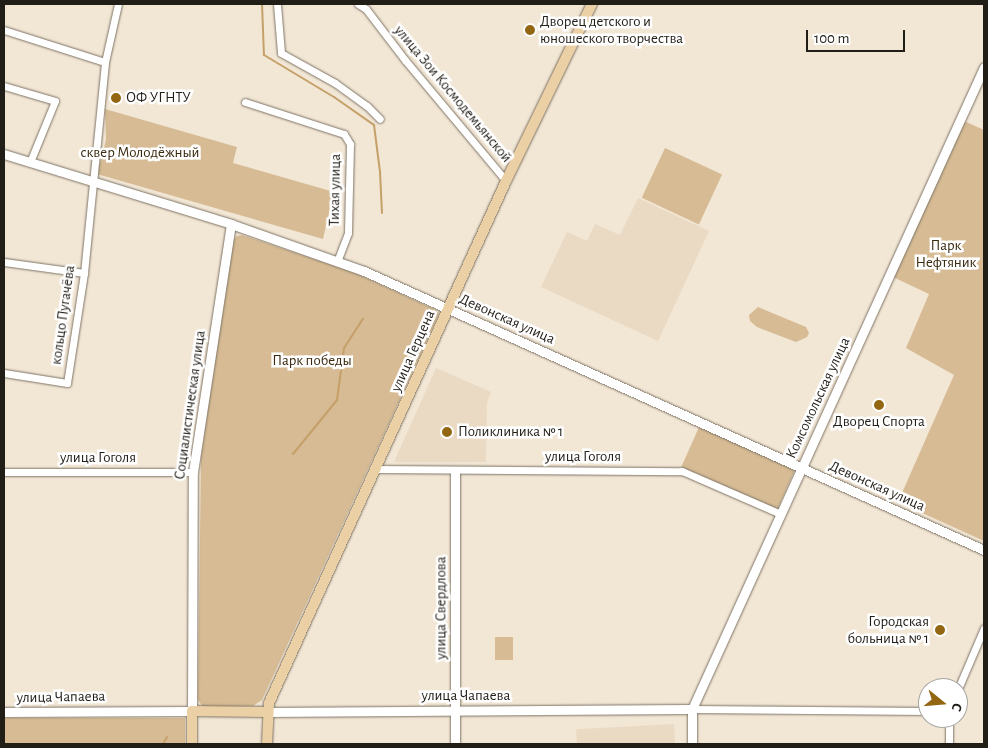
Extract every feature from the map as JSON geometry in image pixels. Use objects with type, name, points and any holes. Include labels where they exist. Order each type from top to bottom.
[{"type":"main road","name":"улица Герцена","points":[[267,744],[268,703],[506,181],[592,4]]},
{"type":"main road","name":"улица Чапаева","points":[[192,711],[267,712]]},
{"type":"main road","points":[[192,711],[192,744]]},
{"type":"street","name":"кольцо Пугачёва","points":[[4,373],[67,383],[84,274],[105,62],[118,4]]},
{"type":"street","points":[[277,4],[281,53],[335,83],[367,106],[380,119]]},
{"type":"street","name":"улица Зои Космодемьянской","points":[[358,4],[367,6],[405,60],[506,181]]},
{"type":"street","points":[[4,30],[105,62]]},
{"type":"street","name":"Комсомольская улица","points":[[692,744],[692,709],[984,67]]},
{"type":"street","points":[[4,86],[55,101],[30,162]]},
{"type":"street","name":"Тихая улица","points":[[244,102],[344,134],[350,144],[348,233],[337,260]]},
{"type":"street","name":"Девонская улица","points":[[4,154],[92,184],[232,224],[337,260],[448,308],[984,550]]},
{"type":"street","name":"Социалистическая улица","points":[[192,711],[193,472],[232,224]]},
{"type":"street","points":[[4,262],[84,274]]},
{"type":"street","name":"улица Гоголя","points":[[376,469],[682,471],[780,514]]},
{"type":"street","name":"улица Свердлова","points":[[454,471],[455,744]]},
{"type":"street","name":"улица Гоголя","points":[[4,472],[193,472]]},
{"type":"street","points":[[963,678],[984,628]]},
{"type":"street","name":"улица Чапаева","points":[[267,712],[692,709],[918,711]]},
{"type":"street","name":"улица Чапаева","points":[[4,712],[192,711]]},
{"type":"street","points":[[948,728],[949,744]]},
{"type":"shaded area","points":[[638,198],[709,231],[658,341],[541,287],[567,232],[587,241],[595,224],[620,235]]},
{"type":"shaded area","name":"Поликлиника № 1","points":[[436,368],[491,392],[487,403],[486,462],[394,462]]},
{"type":"shaded area","points":[[674,724],[675,744],[577,744],[576,729]]},
{"type":"green space","name":"сквер Молодёжный","points":[[105,109],[237,147],[233,163],[334,192],[323,239],[97,174],[106,140]]},
{"type":"green space","name":"Парк Нефтяник","points":[[964,121],[984,130],[984,541],[898,502],[954,375],[906,348],[929,294],[893,277]]},
{"type":"green space","points":[[665,148],[722,175],[699,224],[642,198]]},
{"type":"green space","name":"Парк победы","points":[[242,235],[353,272],[436,310],[439,314],[262,700],[253,706],[203,707],[198,700],[201,457],[233,240],[237,236]]},
{"type":"green space","points":[[758,307],[806,327],[809,333],[807,337],[796,342],[757,327],[750,321],[749,315]]},
{"type":"green space","points":[[700,425],[796,468],[777,510],[681,467]]},
{"type":"green space","points":[[495,637],[513,637],[513,660],[495,660]]},
{"type":"green space","points":[[4,718],[185,718],[185,744],[4,744]]},
{"type":"waterway","points":[[262,4],[264,55],[334,97],[374,125],[380,172],[382,213]]},
{"type":"waterway","points":[[293,454],[337,400],[344,348],[363,319]]},
{"type":"waterway","points":[[163,744],[167,737]]},
{"type":"place","name":"Дворец детского и юношеского творчества","points":[[530,30]]},
{"type":"place","name":"ОФ УГНТУ","points":[[116,98]]},
{"type":"place","name":"Дворец Спорта","points":[[879,405]]},
{"type":"place","name":"Поликлиника № 1","points":[[447,432]]},
{"type":"place","name":"Городская больница № 1","points":[[940,630]]}]
